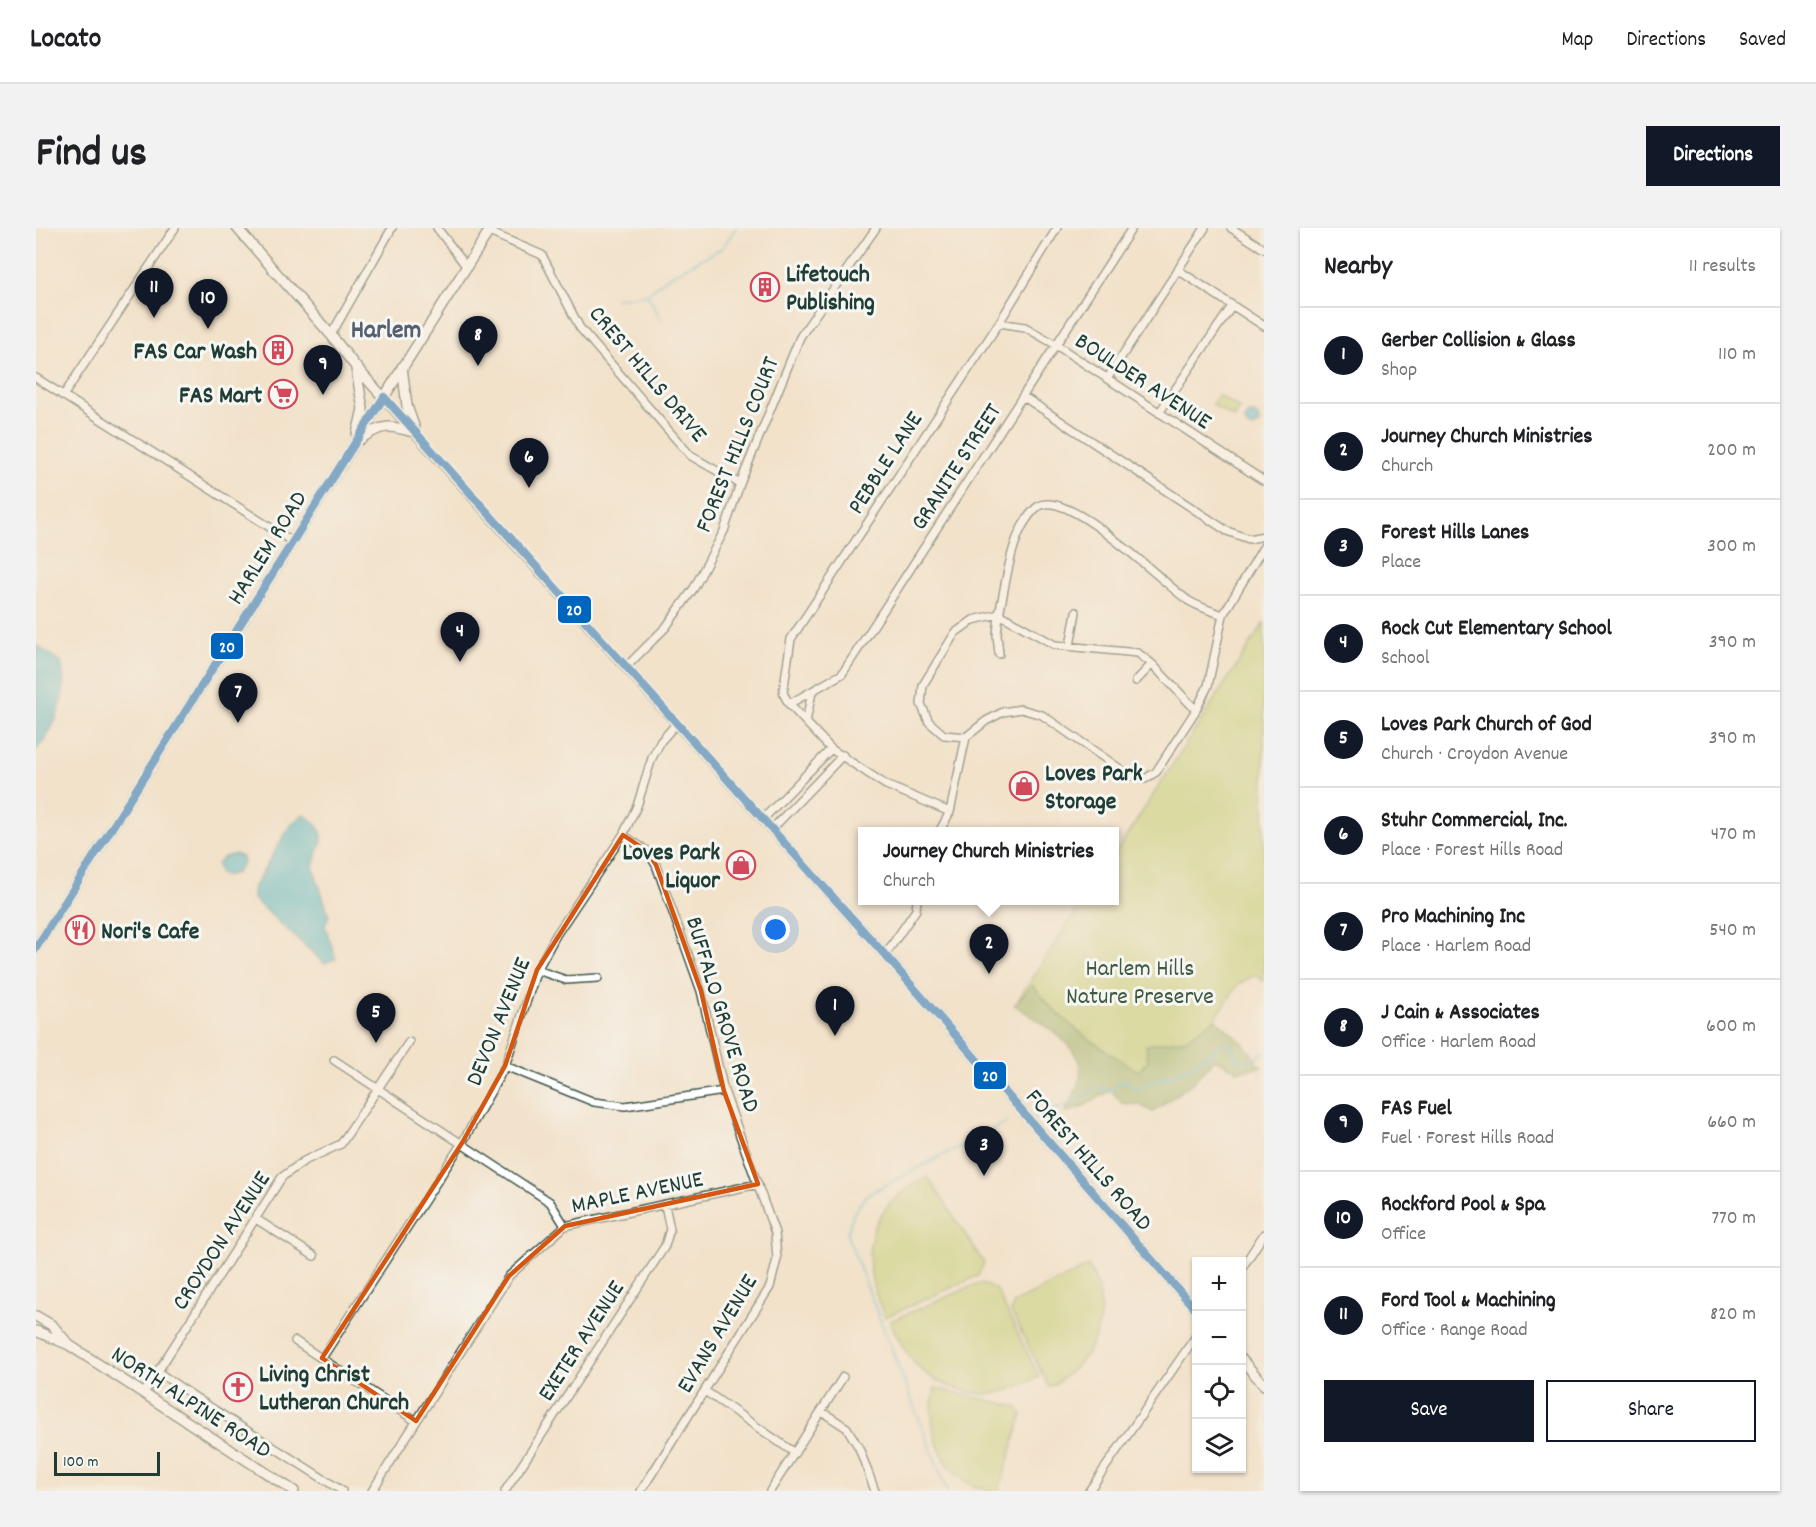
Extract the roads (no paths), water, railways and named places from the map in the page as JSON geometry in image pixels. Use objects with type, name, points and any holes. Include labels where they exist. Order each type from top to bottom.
[{"type":"street","points":[[63,396],[174,228]]},
{"type":"street","name":"FOREST HILLS ROAD","points":[[237,228],[331,335],[356,367],[885,955],[1192,1304]]},
{"type":"street","points":[[331,335],[392,228]]},
{"type":"street","points":[[437,228],[466,266]]},
{"type":"street","name":"FOREST HILLS COURT","points":[[625,668],[666,627],[694,588],[724,531],[740,484],[800,337],[876,228]]},
{"type":"street","name":"PEBBLE LANE","points":[[789,704],[783,693],[791,639],[999,323],[1057,228]]},
{"type":"street","name":"GRANITE STREET","points":[[789,704],[842,674],[1132,228]]},
{"type":"street","points":[[1107,379],[1205,228]]},
{"type":"street","points":[[1231,228],[1264,249]]},
{"type":"street","name":"HARLEM ROAD","points":[[36,948],[490,230]]},
{"type":"street","name":"CREST HILLS DRIVE","points":[[490,230],[542,255],[580,328],[654,414],[691,456],[740,484]]},
{"type":"street","points":[[1178,270],[1264,326]]},
{"type":"street","points":[[1159,413],[1232,306]]},
{"type":"street","name":"BOULDER AVENUE","points":[[999,323],[1025,327],[1056,345],[1264,481]]},
{"type":"street","points":[[355,443],[363,409],[356,367]]},
{"type":"street","points":[[402,367],[407,406],[417,434]]},
{"type":"street","points":[[36,378],[292,542]]},
{"type":"street","points":[[1024,397],[1227,531],[1248,539],[1264,536]]},
{"type":"street","points":[[355,443],[382,426],[417,434]]},
{"type":"street","points":[[999,654],[997,636],[999,614],[1020,533],[1036,508],[1045,502],[1057,503],[1075,513],[1132,552],[1188,601],[1223,615]]},
{"type":"street","points":[[941,827],[950,812],[966,737],[986,721],[1004,712],[1021,709],[1042,715],[1129,775],[1145,779],[1156,772],[1196,710],[1208,686],[1223,615],[1264,546]]},
{"type":"street","points":[[1070,646],[1076,612]]},
{"type":"street","points":[[966,737],[944,735],[928,722],[921,704],[923,685],[955,633],[973,620],[999,614],[1054,645],[1120,649],[1138,653],[1152,664],[1196,710]]},
{"type":"street","points":[[1136,681],[1152,664]]},
{"type":"street","points":[[806,722],[812,692]]},
{"type":"street","points":[[789,704],[831,749],[886,785],[950,812]]},
{"type":"street","name":"DEVON AVENUE","points":[[322,1358],[462,1143],[505,1066],[537,970],[556,935],[623,835],[637,806],[652,758],[676,724]]},
{"type":"street","points":[[763,819],[831,749]]},
{"type":"street","points":[[772,829],[843,755]]},
{"type":"street","name":"BUFFALO GROVE ROAD","points":[[623,835],[647,850],[656,865],[701,991],[724,1091],[758,1184]]},
{"type":"street","points":[[885,955],[916,905]]},
{"type":"street","points":[[537,970],[566,980],[598,978]]},
{"type":"street","name":"CROYDON AVENUE","points":[[144,1393],[282,1177],[304,1161],[341,1144],[409,1042]]},
{"type":"street","points":[[334,1060],[550,1202],[565,1226]]},
{"type":"street","points":[[505,1066],[594,1102],[625,1106],[724,1091]]},
{"type":"street","name":"MAPLE AVENUE","points":[[372,1491],[509,1276],[565,1226],[758,1184]]},
{"type":"street","name":"EVANS AVENUE","points":[[641,1491],[770,1287],[777,1259],[775,1233],[758,1184]]},
{"type":"street","name":"EXETER AVENUE","points":[[505,1491],[665,1246],[670,1229],[665,1205]]},
{"type":"street","points":[[256,1219],[314,1256]]},
{"type":"street","points":[[1246,1262],[1264,1234]]},
{"type":"street","name":"NORTH ALPINE ROAD","points":[[36,1316],[53,1326],[69,1345]]},
{"type":"street","name":"NORTH ALPINE ROAD","points":[[36,1331],[48,1339],[69,1345],[294,1491]]},
{"type":"street","points":[[295,1341],[416,1421]]},
{"type":"street","points":[[1092,1490],[1192,1343]]},
{"type":"street","points":[[1246,1365],[1264,1385]]},
{"type":"street","points":[[158,1372],[204,1404],[249,1430],[342,1491]]},
{"type":"street","points":[[770,1491],[843,1377]]},
{"type":"street","points":[[705,1391],[795,1453]]},
{"type":"street","points":[[821,1412],[847,1428],[859,1448],[875,1491]]},
{"type":"water","points":[[1252,414],[1257,416],[1259,421],[1257,426],[1252,428],[1247,426],[1245,421],[1247,416]]},
{"type":"water","points":[[36,645],[61,662],[63,685],[55,720],[36,750]]},
{"type":"water","points":[[304,814],[322,835],[313,867],[329,915],[325,926],[336,959],[324,963],[253,899],[252,890],[291,824]]},
{"type":"water","points":[[235,854],[242,857],[243,863],[236,873],[224,876],[219,873],[217,864],[224,857]]},
{"type":"waterway","points":[[615,299],[647,294],[668,277],[722,248],[736,228]]},
{"type":"waterway","points":[[647,294],[662,321]]},
{"type":"waterway","points":[[1035,1115],[1063,1107],[1097,1088],[1111,1090],[1120,1083],[1129,1081],[1134,1089],[1170,1076],[1202,1059],[1221,1043],[1230,1044],[1238,1061],[1255,1059],[1264,1052]]},
{"type":"waterway","points":[[947,1491],[847,1235],[853,1214],[866,1195],[1007,1122]]},
{"type":"place","name":"Lifetouch Publishing","points":[[765,287]]},
{"type":"place","name":"Ford Tool & Machining","points":[[154,318]]},
{"type":"place","name":"Rockford Pool & Spa","points":[[208,329]]},
{"type":"place","name":"FAS Car Wash","points":[[278,350]]},
{"type":"place","name":"J Cain & Associates","points":[[478,366]]},
{"type":"place","name":"FAS Mart","points":[[283,394]]},
{"type":"place","name":"FAS Fuel","points":[[323,395]]},
{"type":"place","name":"Stuhr Commercial, Inc.","points":[[529,488]]},
{"type":"place","name":"Rock Cut Elementary School","points":[[460,662]]},
{"type":"place","name":"Pro Machining Inc","points":[[238,723]]},
{"type":"place","name":"Loves Park Storage","points":[[1024,786]]},
{"type":"place","name":"Loves Park Liquor","points":[[741,865]]},
{"type":"place","name":"Nori's Cafe","points":[[80,930]]},
{"type":"place","name":"Journey Church Ministries","points":[[989,974]]},
{"type":"place","name":"Gerber Collision & Glass","points":[[835,1036]]},
{"type":"place","name":"Loves Park Church of God","points":[[376,1043]]},
{"type":"place","name":"Forest Hills Lanes","points":[[984,1176]]},
{"type":"place","name":"Living Christ Lutheran Church","points":[[238,1387]]},
{"type":"district","name":"Harlem","points":[[386,328]]},
{"type":"park label","name":"Harlem Hills Nature Preserve","points":[[1140,981]]}]
